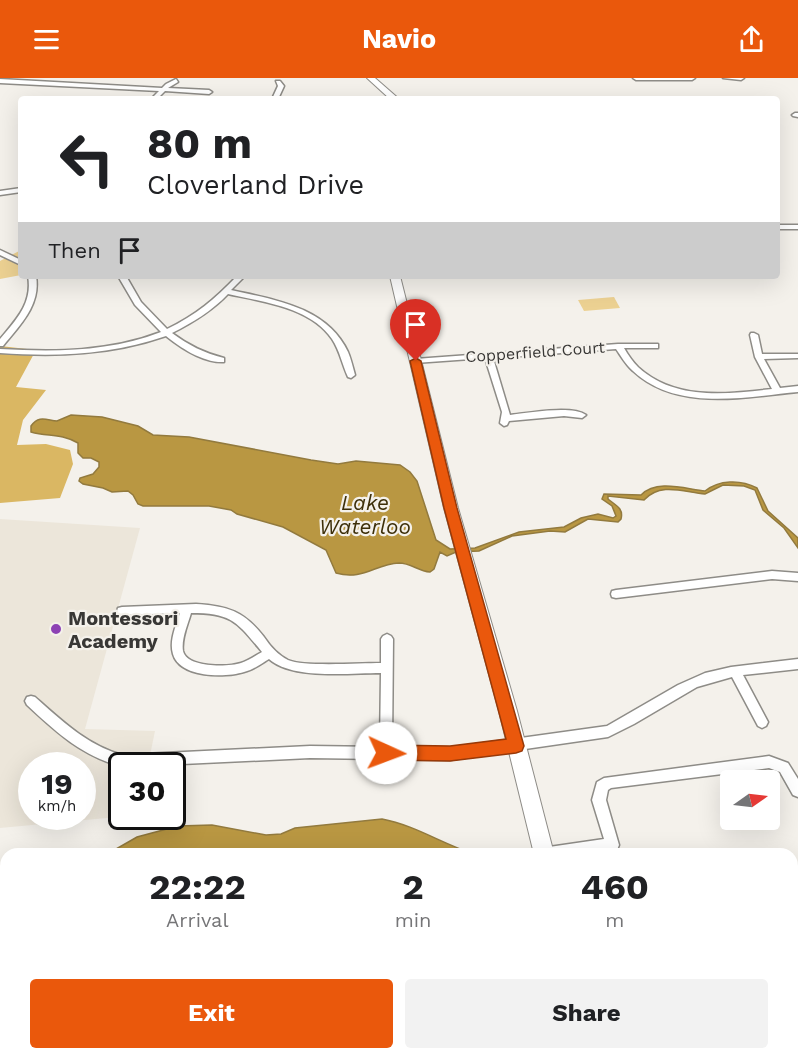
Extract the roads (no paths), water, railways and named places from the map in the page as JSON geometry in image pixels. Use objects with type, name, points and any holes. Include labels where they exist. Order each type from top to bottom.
[{"type":"main road","points":[[371,78],[392,96]]},
{"type":"main road","points":[[396,279],[459,538],[542,848]]},
{"type":"street","points":[[41,83],[47,78]]},
{"type":"street","points":[[636,78],[692,78]]},
{"type":"street","points":[[726,78],[741,78]]},
{"type":"street","points":[[0,81],[209,92]]},
{"type":"street","points":[[157,96],[176,81]]},
{"type":"street","points":[[276,96],[281,86],[278,82]]},
{"type":"street","points":[[0,193],[18,190]]},
{"type":"street","points":[[780,227],[798,227]]},
{"type":"street","points":[[0,252],[18,261]]},
{"type":"street","points":[[0,344],[31,302],[34,290],[32,279]]},
{"type":"street","points":[[124,279],[136,301],[165,332],[200,354],[220,360]]},
{"type":"street","points":[[0,351],[79,354],[125,345],[165,332],[204,313],[228,292],[239,279]]},
{"type":"street","points":[[228,292],[297,308],[325,325],[344,349],[351,375]]},
{"type":"street","points":[[754,335],[759,357],[777,390]]},
{"type":"street","points":[[618,346],[627,362],[644,378],[680,393],[709,395],[798,389]]},
{"type":"street","name":"Copperfield Court","points":[[416,361],[618,346],[655,346]]},
{"type":"street","points":[[488,356],[504,404],[505,420],[564,413],[582,415]]},
{"type":"street","points":[[759,357],[798,356]]},
{"type":"street","points":[[616,594],[772,575],[798,577]]},
{"type":"street","points":[[122,611],[221,610],[245,624],[269,653],[282,664],[297,668],[387,669]]},
{"type":"street","points":[[186,611],[178,651],[181,660],[188,666],[198,669],[238,668],[269,653]]},
{"type":"street","points":[[386,753],[387,639]]},
{"type":"street","points":[[31,700],[87,749],[104,758],[122,761],[310,752],[450,754],[608,731],[630,721],[694,683],[736,673],[798,664]]},
{"type":"street","points":[[736,673],[762,722]]},
{"type":"street","points":[[614,848],[599,796],[601,788],[609,782],[769,762],[784,767],[798,791]]},
{"type":"water","name":"Lake Waterloo","points":[[71,415],[102,417],[138,426],[153,435],[189,437],[311,460],[338,464],[356,461],[400,465],[417,481],[436,540],[450,549],[475,548],[519,532],[564,527],[581,518],[598,514],[613,518],[616,516],[612,506],[602,499],[604,494],[641,495],[655,487],[663,486],[705,491],[730,482],[744,483],[757,488],[768,511],[798,538],[798,548],[784,528],[763,510],[755,490],[744,486],[723,485],[705,494],[681,490],[658,491],[644,500],[608,496],[608,499],[621,512],[621,519],[618,522],[588,519],[565,532],[550,531],[512,536],[479,551],[456,552],[447,556],[440,552],[434,569],[430,572],[399,563],[361,574],[345,575],[336,573],[326,550],[283,527],[237,514],[231,510],[209,506],[143,506],[138,504],[128,491],[112,492],[83,484],[79,481],[80,478],[93,474],[99,467],[99,462],[91,458],[83,458],[78,453],[78,443],[72,440],[31,432],[31,426],[37,420],[57,421]]},
{"type":"water","points":[[382,819],[405,825],[458,848],[118,848],[137,837],[163,830],[186,830],[186,826],[212,825],[266,835],[281,834],[295,828]]},
{"type":"place","name":"Montessori Academy","points":[[56,629]]}]
